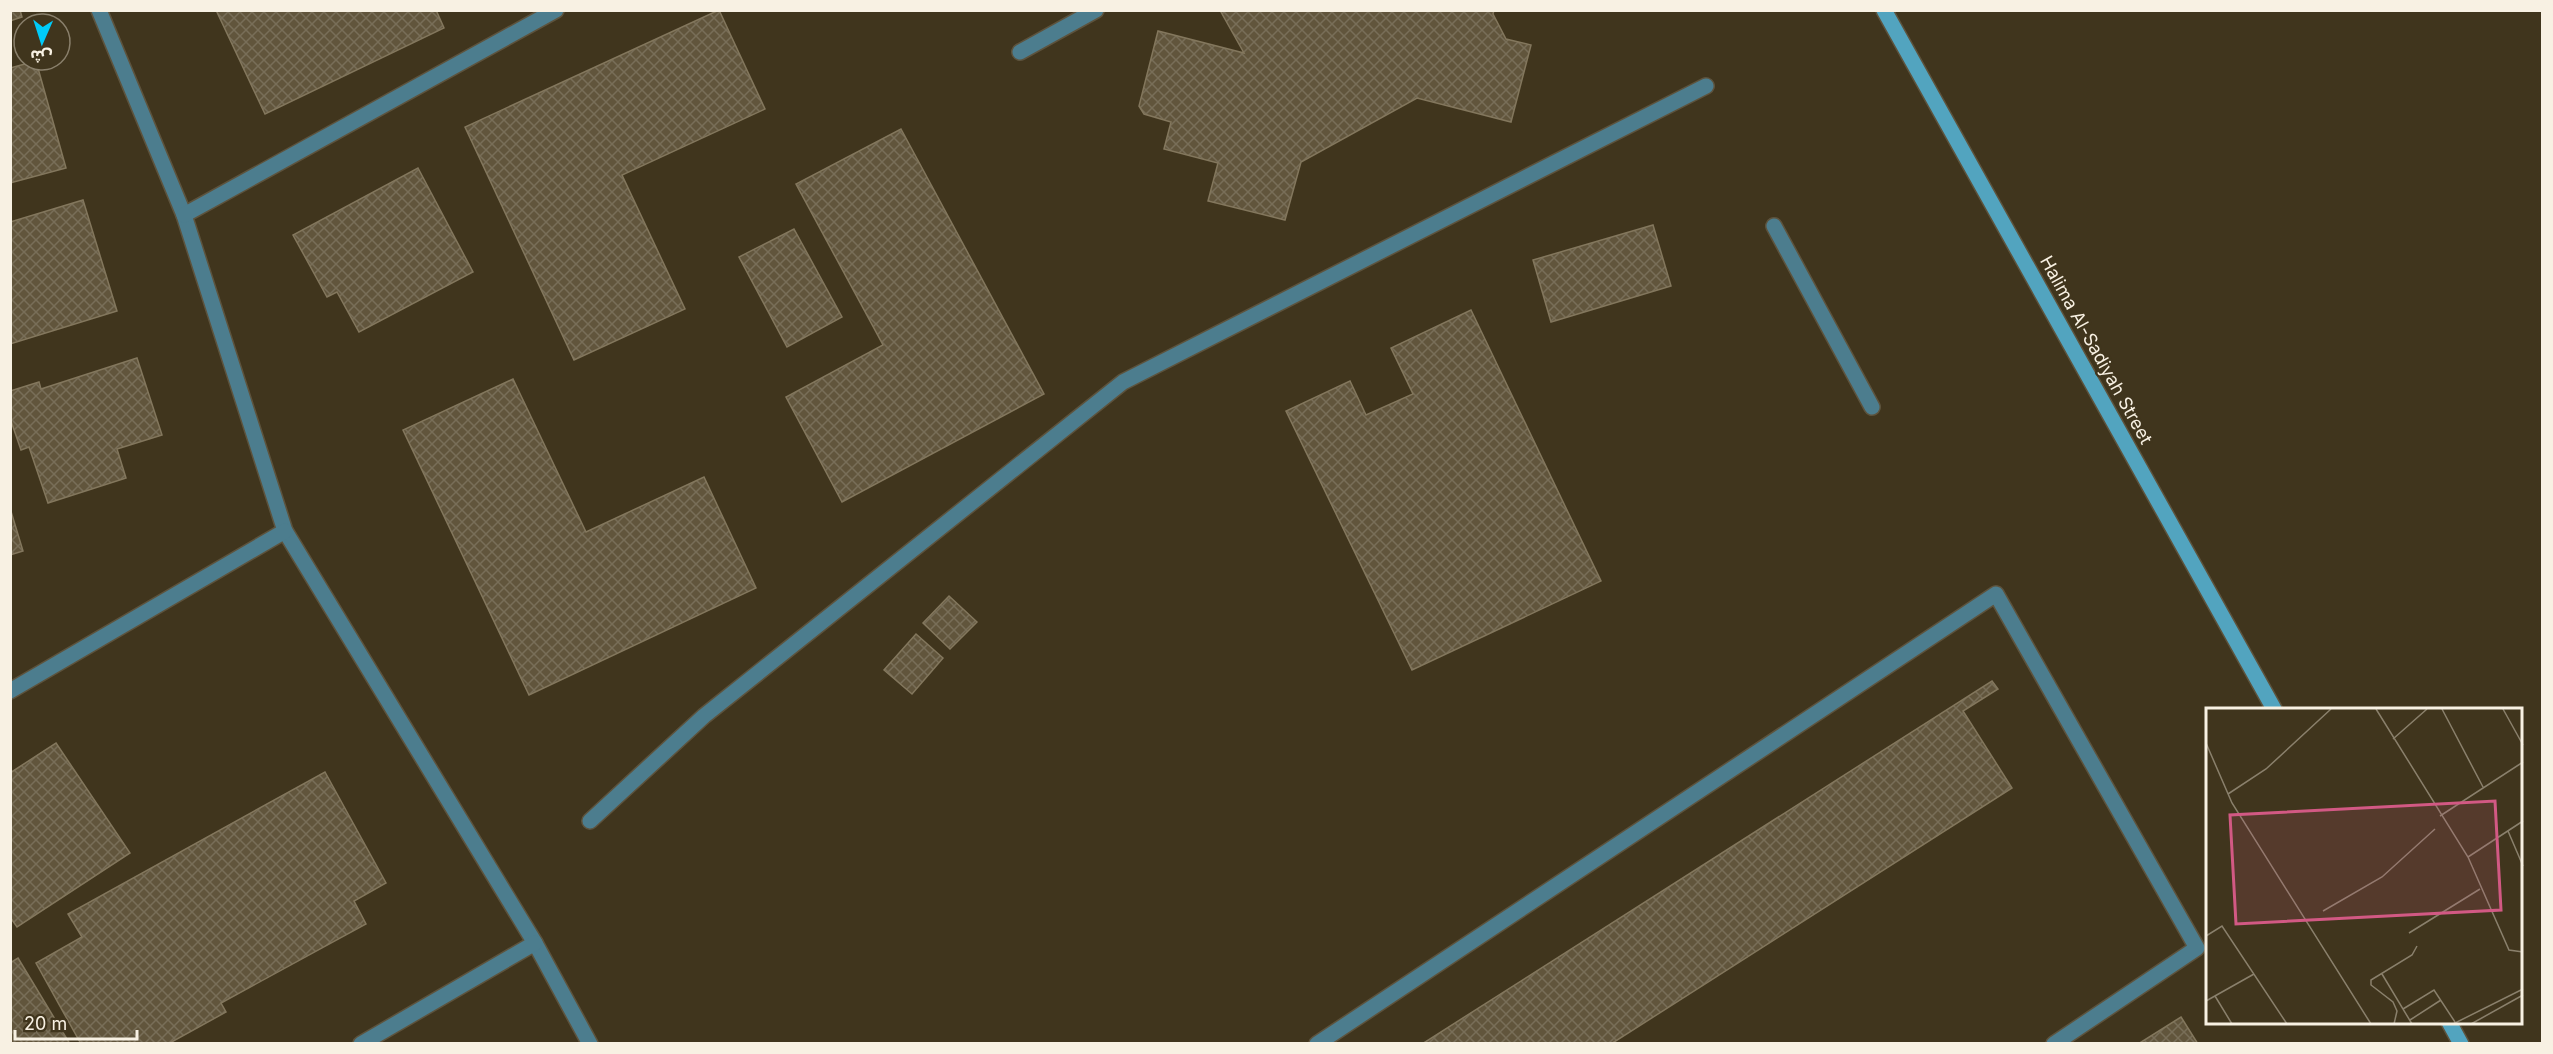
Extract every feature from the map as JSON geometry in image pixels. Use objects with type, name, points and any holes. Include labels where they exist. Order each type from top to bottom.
[{"type":"street","points":[[99,10],[183,215],[285,531],[535,943],[590,1044]]},
{"type":"street","points":[[183,215],[556,10]]},
{"type":"street","points":[[1020,52],[1096,10]]},
{"type":"street","name":"Halima Al-Sadiyah Street","points":[[1884,10],[2273,708]]},
{"type":"street","points":[[590,820],[704,716],[1123,382],[1706,86]]},
{"type":"street","points":[[1774,226],[1872,407]]},
{"type":"street","points":[[10,691],[285,531]]},
{"type":"street","points":[[1317,1044],[1996,594],[2197,948],[2054,1044]]},
{"type":"street","points":[[361,1044],[535,943]]},
{"type":"street","points":[[2450,1024],[2461,1044]]},
{"type":"building","points":[[10,10],[20,10],[21,12],[12,12],[12,20],[10,21]]},
{"type":"building","points":[[216,10],[436,10],[444,28],[265,114]]},
{"type":"building","points":[[719,10],[765,109],[622,175],[685,309],[574,360],[465,127]]},
{"type":"building","points":[[1224,10],[1494,10],[1493,14],[1506,39],[1531,45],[1511,122],[1417,98],[1301,162],[1285,220],[1208,201],[1218,163],[1164,149],[1171,122],[1144,114],[1139,106],[1158,31],[1244,53],[1221,12]]},
{"type":"building","points":[[12,67],[12,72],[39,72],[66,168],[10,183],[10,68]]},
{"type":"building","points":[[901,129],[1044,394],[842,502],[786,397],[883,345],[796,184]]},
{"type":"building","points":[[418,168],[473,272],[359,332],[337,292],[327,297],[293,235]]},
{"type":"building","points":[[83,200],[117,311],[10,344],[10,222]]},
{"type":"building","points":[[1653,225],[1671,286],[1551,322],[1533,260]]},
{"type":"building","points":[[794,229],[842,317],[787,347],[739,257]]},
{"type":"building","points":[[1471,310],[1601,581],[1412,670],[1286,411],[1350,381],[1366,415],[1413,394],[1391,348]]},
{"type":"building","points":[[137,358],[162,435],[117,449],[126,478],[48,503],[29,447],[21,450],[10,418],[10,391],[39,382],[41,389]]},
{"type":"building","points":[[513,379],[586,532],[704,477],[756,588],[529,695],[403,430]]},
{"type":"building","points":[[10,508],[23,551],[10,555]]},
{"type":"building","points":[[949,596],[977,622],[950,649],[923,623]]},
{"type":"building","points":[[916,634],[943,658],[912,694],[884,670]]},
{"type":"building","points":[[1992,681],[1998,689],[1963,711],[2012,788],[1611,1044],[1422,1044]]},
{"type":"building","points":[[56,743],[130,853],[17,927],[10,917],[10,773]]},
{"type":"building","points":[[325,772],[386,883],[354,901],[366,924],[221,1003],[226,1012],[168,1044],[81,1044],[36,963],[82,937],[68,914]]},
{"type":"building","points":[[18,958],[70,1044],[10,1044],[10,963]]},
{"type":"building","points":[[2181,1017],[2198,1044],[2138,1044]]}]
